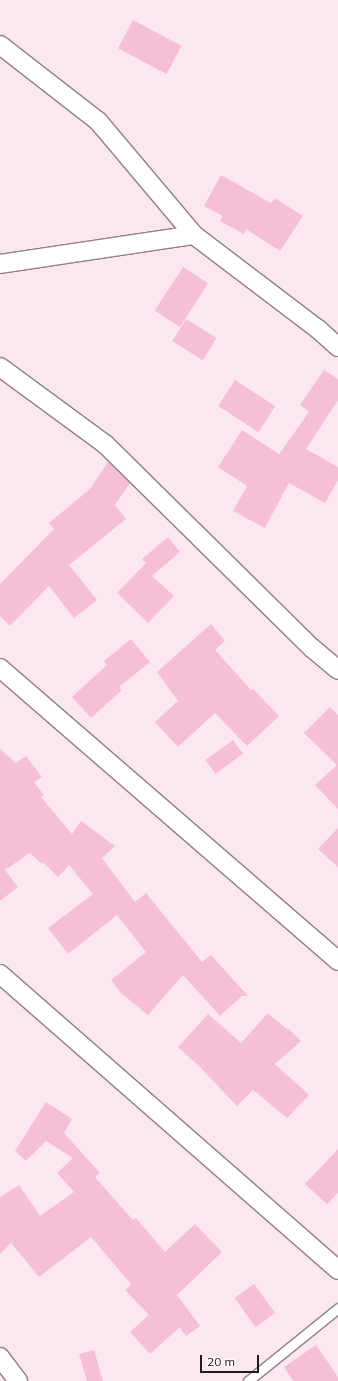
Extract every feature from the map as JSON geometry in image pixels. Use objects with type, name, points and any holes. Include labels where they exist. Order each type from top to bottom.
[{"type":"street","points":[[0,45],[98,121],[194,235],[318,329],[338,347]]},
{"type":"street","points":[[0,264],[194,235]]},
{"type":"street","points":[[0,367],[105,444],[312,648],[338,670]]},
{"type":"street","points":[[0,668],[338,962]]},
{"type":"street","points":[[0,974],[338,1270]]},
{"type":"street","points":[[0,1357],[18,1381]]},
{"type":"lane","points":[[248,1381],[338,1308]]},
{"type":"building","points":[[133,20],[182,46],[167,74],[118,48]]},
{"type":"building","points":[[221,175],[271,203],[275,198],[303,216],[280,251],[246,229],[244,234],[220,221],[223,216],[204,206]]},
{"type":"building","points":[[183,267],[208,283],[180,327],[155,311]]},
{"type":"building","points":[[186,319],[217,338],[203,360],[172,341]]},
{"type":"building","points":[[324,370],[338,379],[338,400],[306,449],[338,467],[338,480],[325,503],[289,483],[265,528],[233,511],[247,486],[218,467],[242,430],[279,454],[309,412],[300,405]]},
{"type":"building","points":[[235,380],[275,406],[258,432],[218,406]]},
{"type":"building","points":[[108,462],[130,483],[115,505],[126,519],[69,565],[97,600],[74,618],[49,586],[10,626],[0,616],[0,584],[54,529],[49,523],[90,489]]},
{"type":"building","points":[[168,537],[180,552],[152,576],[174,596],[148,623],[117,593],[146,563],[142,559]]},
{"type":"building","points":[[211,624],[225,641],[215,650],[251,690],[253,689],[279,716],[247,746],[215,713],[178,747],[155,722],[178,701],[157,672]]},
{"type":"building","points":[[131,639],[150,662],[119,687],[122,690],[91,718],[72,697],[107,665],[104,661]]},
{"type":"building","points":[[330,707],[338,715],[338,809],[315,785],[337,765],[304,733]]},
{"type":"building","points":[[233,740],[243,754],[215,774],[205,760]]},
{"type":"building","points":[[0,749],[16,763],[26,756],[42,777],[34,782],[44,795],[41,797],[72,834],[81,821],[115,846],[102,858],[135,902],[146,893],[202,962],[211,955],[248,996],[242,996],[220,1016],[183,975],[148,1015],[121,993],[111,980],[146,952],[117,915],[68,954],[48,928],[93,894],[69,865],[58,877],[43,862],[42,864],[30,853],[5,870],[18,887],[0,901]]},
{"type":"building","points":[[338,828],[338,867],[318,849]]},
{"type":"building","points":[[268,1013],[288,1030],[289,1029],[301,1041],[275,1064],[309,1095],[287,1118],[253,1090],[237,1106],[200,1067],[178,1047],[208,1014],[241,1043]]},
{"type":"building","points":[[46,1102],[72,1119],[64,1133],[100,1173],[95,1177],[133,1220],[136,1218],[165,1252],[195,1224],[222,1252],[177,1295],[200,1326],[186,1336],[180,1327],[150,1354],[130,1332],[149,1315],[125,1290],[131,1284],[91,1237],[39,1277],[11,1243],[0,1254],[0,1197],[19,1185],[40,1216],[74,1192],[57,1173],[73,1158],[46,1141],[26,1161],[15,1151]]},
{"type":"building","points":[[338,1149],[338,1193],[327,1204],[305,1184]]},
{"type":"building","points":[[254,1284],[275,1313],[256,1327],[235,1298]]},
{"type":"building","points":[[316,1345],[338,1377],[338,1381],[293,1381],[284,1367]]},
{"type":"building","points":[[94,1350],[103,1381],[87,1381],[79,1354]]}]
